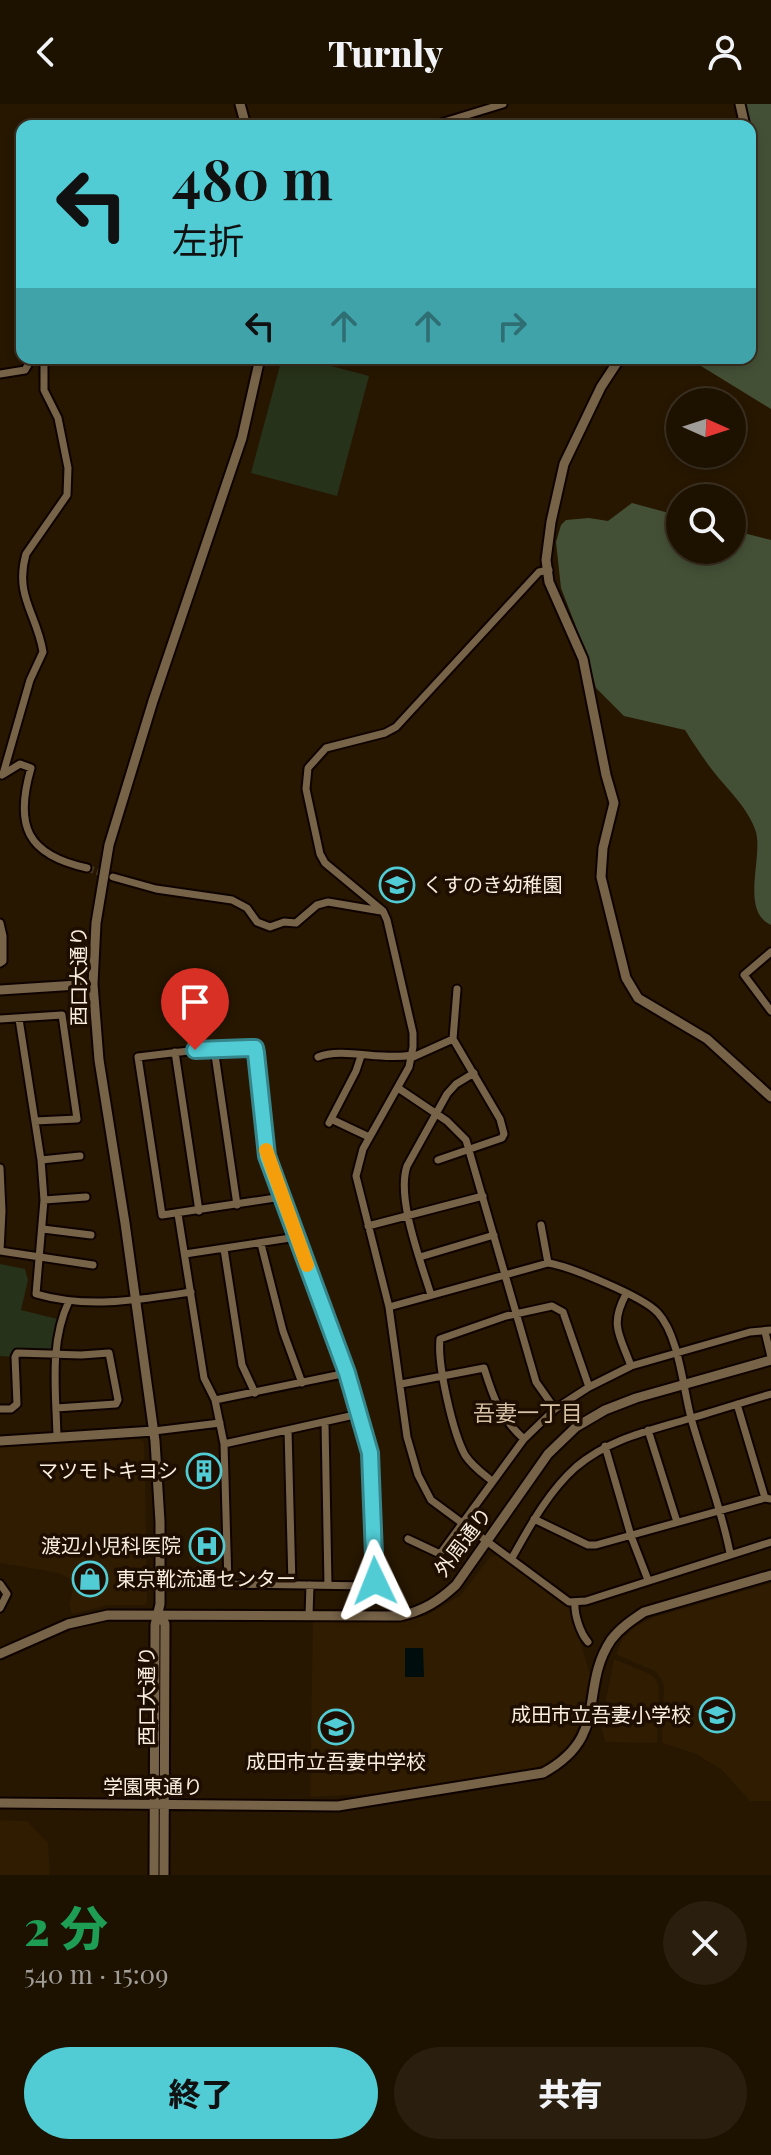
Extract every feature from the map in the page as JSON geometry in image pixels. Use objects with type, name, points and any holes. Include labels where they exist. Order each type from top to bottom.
[{"type":"street","points":[[451,120],[503,104]]},
{"type":"street","points":[[0,374],[25,370],[28,364]]},
{"type":"street","points":[[2,775],[30,680],[43,652],[22,591],[26,554],[67,495],[68,468],[58,418],[44,390],[44,364]]},
{"type":"street","name":"西口大通り","points":[[154,1875],[155,1625],[160,1615],[160,1522],[154,1431],[99,1060],[93,984],[96,923],[109,845],[153,701],[242,438],[259,364]]},
{"type":"street","points":[[616,364],[601,387],[560,476],[546,560],[549,582],[583,659],[614,803],[603,848],[601,877],[626,978],[638,998],[707,1039],[771,1097]]},
{"type":"street","points":[[549,570],[539,572],[396,727],[385,733],[326,748],[308,768],[306,789],[320,854],[325,863],[383,911],[413,1033],[409,1067],[369,1137],[356,1176],[389,1307],[407,1437],[423,1488],[440,1509],[488,1540],[569,1602],[771,1542]]},
{"type":"street","points":[[2,775],[20,764],[31,768],[23,798],[33,840],[56,861],[87,868]]},
{"type":"street","points":[[113,877],[156,889],[232,900],[247,908],[257,922],[270,927],[284,922],[296,923],[317,905],[328,902],[383,911]]},
{"type":"street","points":[[0,923],[3,949],[3,961],[0,963]]},
{"type":"street","points":[[771,952],[744,975],[771,1011]]},
{"type":"street","points":[[0,990],[93,984]]},
{"type":"street","points":[[438,1160],[502,1138],[504,1134],[500,1119],[453,1039],[457,989]]},
{"type":"street","points":[[0,1019],[62,1015],[77,1119],[35,1121]]},
{"type":"street","points":[[19,1019],[41,1160],[44,1200],[36,1294],[69,1301],[108,1303],[191,1292]]},
{"type":"street","points":[[318,1057],[331,1053],[416,1057],[453,1039]]},
{"type":"street","points":[[214,1048],[237,1205]]},
{"type":"street","points":[[178,1214],[204,1378],[215,1400],[224,1444],[227,1581],[230,1585],[370,1586],[375,1581],[370,1453],[347,1373],[267,1156],[255,1048],[214,1048],[138,1057],[161,1211],[165,1216],[282,1197]]},
{"type":"street","points":[[175,1052],[199,1211]]},
{"type":"street","points":[[361,1056],[330,1121],[369,1137]]},
{"type":"street","points":[[431,1295],[408,1216],[403,1191],[405,1171],[451,1089],[474,1073]]},
{"type":"street","points":[[398,1088],[458,1130],[470,1149],[536,1382],[555,1409]]},
{"type":"street","points":[[41,1160],[80,1156]]},
{"type":"street","points":[[0,1168],[0,1251],[93,1265]]},
{"type":"street","points":[[368,1226],[483,1196]]},
{"type":"street","points":[[44,1200],[86,1197]]},
{"type":"street","points":[[541,1225],[548,1263]]},
{"type":"street","points":[[43,1229],[91,1235]]},
{"type":"street","points":[[420,1257],[494,1235]]},
{"type":"street","points":[[185,1254],[297,1237]]},
{"type":"street","points":[[261,1244],[283,1331],[302,1383]]},
{"type":"street","points":[[224,1249],[242,1365],[255,1393]]},
{"type":"street","points":[[389,1307],[548,1263],[573,1269],[644,1302],[660,1314],[676,1353],[691,1418],[722,1510],[730,1553]]},
{"type":"street","points":[[626,1294],[617,1312],[616,1325],[631,1366]]},
{"type":"street","points":[[57,1437],[56,1341],[60,1320],[69,1301]]},
{"type":"street","points":[[492,1481],[470,1462],[461,1445],[440,1370],[439,1343],[443,1336],[548,1305],[561,1309],[589,1387]]},
{"type":"street","points":[[408,1539],[440,1554],[524,1439],[555,1409],[589,1387],[631,1366],[750,1332],[768,1331],[771,1358]]},
{"type":"street","points":[[0,1409],[11,1409],[17,1404],[17,1353],[109,1353],[118,1400],[113,1405],[56,1408]]},
{"type":"street","name":"外周通り","points":[[0,1654],[81,1620],[119,1614],[400,1616],[419,1611],[456,1585],[548,1454],[566,1435],[615,1406],[771,1358]]},
{"type":"street","points":[[401,1384],[484,1368],[498,1410],[510,1427],[524,1439]]},
{"type":"street","points":[[215,1400],[347,1373]]},
{"type":"street","points":[[512,1558],[534,1519],[567,1477],[605,1446],[632,1434],[771,1394]]},
{"type":"street","points":[[534,1519],[588,1545],[768,1498],[737,1404]]},
{"type":"street","points":[[224,1444],[359,1414]]},
{"type":"street","points":[[0,1441],[154,1431],[220,1423]]},
{"type":"street","points":[[325,1423],[328,1585]]},
{"type":"street","points":[[288,1430],[292,1585]]},
{"type":"street","points":[[648,1430],[677,1522]]},
{"type":"street","points":[[605,1446],[631,1536],[648,1580]]},
{"type":"street","name":"学園東通り","points":[[0,1803],[363,1804],[543,1773],[571,1754],[585,1733],[603,1658],[610,1641],[630,1621],[644,1612],[771,1575]]},
{"type":"street","points":[[0,1584],[7,1594],[0,1608]]},
{"type":"street","points":[[309,1615],[310,1585]]},
{"type":"street","points":[[575,1602],[584,1638],[588,1642]]},
{"type":"street","name":"西口大通り","points":[[160,1615],[165,1624],[164,1875]]},
{"type":"shaded area","points":[[140,1439],[144,1442],[147,1602],[144,1605],[108,1605],[72,1614],[69,1604],[75,1582],[59,1573],[0,1563],[0,1447]]},
{"type":"shaded area","points":[[501,1554],[568,1602],[590,1674],[580,1726],[568,1746],[545,1765],[527,1770],[387,1793],[310,1797],[313,1620],[401,1622],[427,1615],[461,1595],[490,1557]]},
{"type":"shaded area","name":"成田市立吾妻小学校","points":[[771,1583],[771,1801],[750,1801],[722,1770],[696,1754],[662,1743],[662,1680],[656,1672],[616,1654],[623,1638],[636,1626],[655,1617]]},
{"type":"shaded area","points":[[405,1648],[423,1648],[424,1677],[405,1677]]},
{"type":"shaded area","points":[[614,1659],[655,1679],[659,1687],[657,1743],[605,1742],[601,1726]]},
{"type":"shaded area","points":[[0,1820],[27,1821],[48,1843],[50,1875],[0,1875]]},
{"type":"green space","points":[[738,104],[771,104],[771,409],[746,394],[746,388],[737,388],[698,364],[756,364],[756,120],[737,120]]},
{"type":"green space","points":[[280,364],[324,364],[369,376],[337,496],[251,473]]},
{"type":"green space","points":[[632,503],[666,512],[666,564],[746,564],[746,534],[771,540],[771,925],[762,918],[754,896],[756,832],[738,800],[709,766],[685,730],[624,716],[596,688],[561,588],[556,542],[561,525],[566,520],[589,518],[608,521]]},
{"type":"green space","points":[[0,1264],[25,1269],[28,1280],[21,1310],[57,1319],[49,1359],[0,1356]]},
{"type":"tunnel","points":[[87,868],[108,875]]},
{"type":"slow traffic","points":[[266,1150],[307,1265]]},
{"type":"place","name":"くすのき幼稚園","points":[[397,885]]},
{"type":"place","name":"マツモトキヨシ","points":[[204,1471]]},
{"type":"place","name":"渡辺小児科医院","points":[[207,1546]]},
{"type":"place","name":"東京靴流通センター","points":[[90,1579]]},
{"type":"place","name":"成田市立吾妻小学校","points":[[717,1715]]},
{"type":"place","name":"成田市立吾妻中学校","points":[[336,1727]]},
{"type":"district","name":"吾妻一丁目","points":[[528,1413]]},
{"type":"route","points":[[195,1050],[255,1048],[267,1156],[347,1373],[370,1453],[375,1581]]}]
